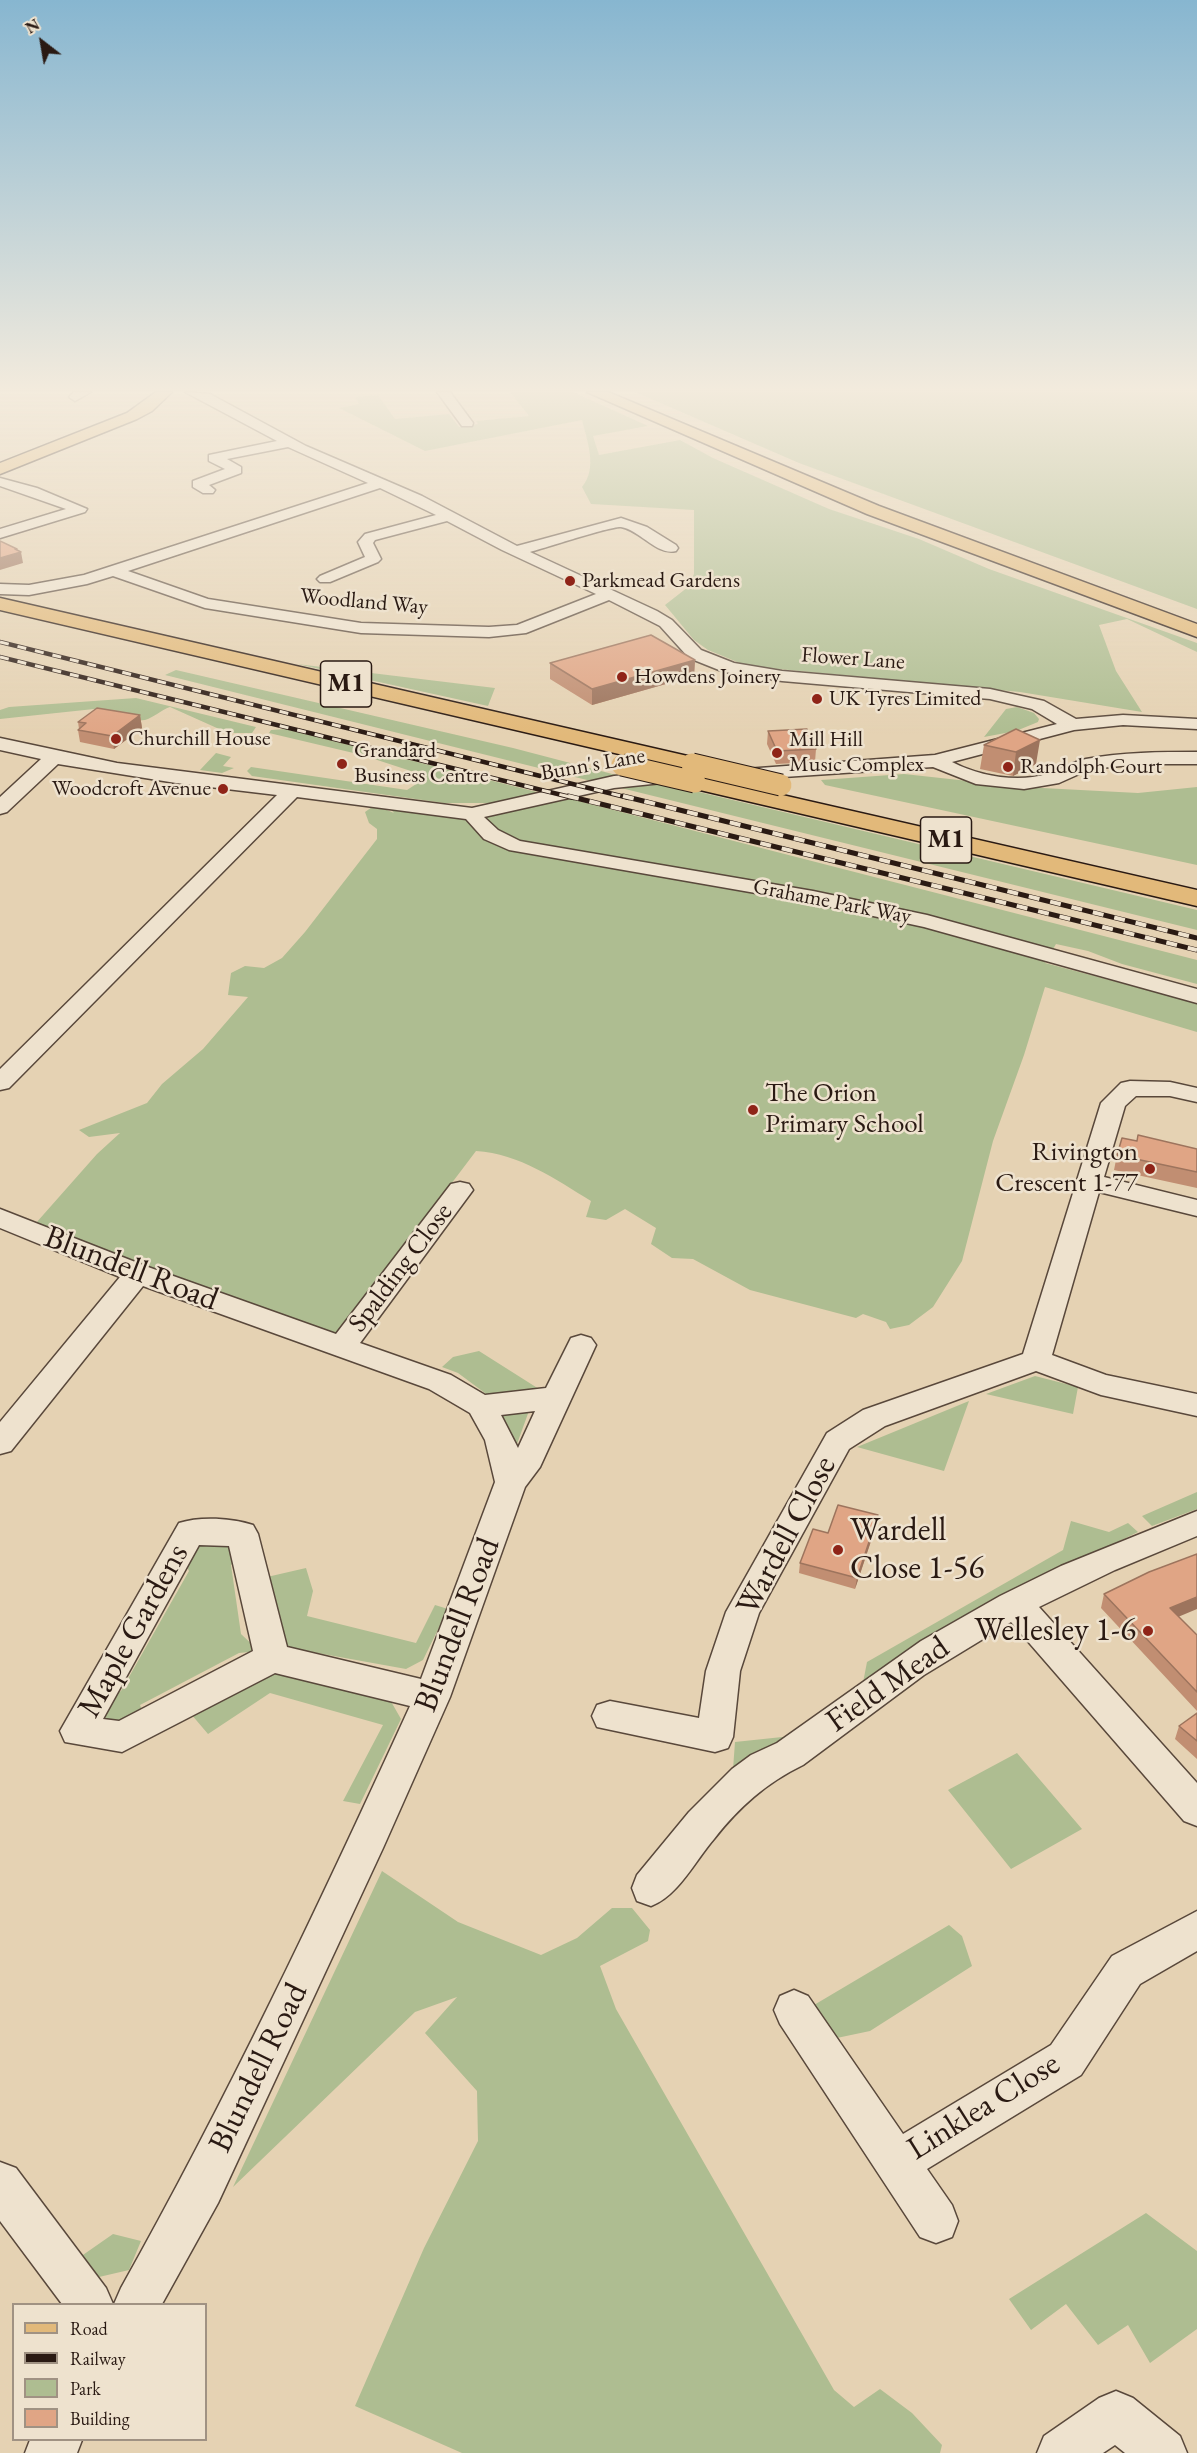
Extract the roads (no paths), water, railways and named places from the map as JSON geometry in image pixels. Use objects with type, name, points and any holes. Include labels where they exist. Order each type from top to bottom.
[{"type":"main road","points":[[865,506],[1197,631]]},
{"type":"main road","points":[[889,506],[1197,620]]},
{"type":"main road","name":"M1","points":[[0,604],[1197,881]]},
{"type":"main road","name":"M1","points":[[0,619],[1197,898]]},
{"type":"street","points":[[0,534],[80,509],[74,506]]},
{"type":"street","points":[[0,589],[29,590],[115,572],[312,506]]},
{"type":"street","name":"Flower Lane","points":[[430,506],[517,551],[660,618],[695,654],[730,669],[782,676],[990,694],[1038,705],[1072,725]]},
{"type":"street","points":[[603,513],[642,530],[671,548]]},
{"type":"street","points":[[325,579],[373,559],[365,542],[370,537],[449,516]]},
{"type":"street","points":[[517,551],[621,522]]},
{"type":"street","name":"Woodland Way","points":[[115,572],[205,603],[361,628],[489,632],[520,630],[610,594]]},
{"type":"street","name":"Bunn's Lane","points":[[0,744],[54,757],[473,814],[493,807],[649,778],[837,770],[936,761],[1072,725],[1123,720],[1197,724]]},
{"type":"street","points":[[0,808],[54,757]]},
{"type":"street","points":[[936,761],[952,772],[976,778],[1034,782],[1052,779],[1073,768],[1120,760],[1197,758]]},
{"type":"street","points":[[0,1083],[292,791]]},
{"type":"street","name":"Grahame Park Way","points":[[473,814],[484,831],[516,846],[813,897],[927,921],[1197,996]]},
{"type":"street","points":[[1197,1095],[1170,1089],[1130,1088],[1113,1103],[1036,1360],[1101,1384],[1197,1406]]},
{"type":"street","points":[[1091,1182],[1197,1208]]},
{"type":"street","name":"Spalding Close","points":[[342,1346],[460,1190]]},
{"type":"street","name":"Blundell Road","points":[[0,1218],[138,1274],[440,1382],[481,1406]]},
{"type":"street","points":[[0,1443],[138,1274]]},
{"type":"street","name":"Blundell Road","points":[[138,2303],[207,2176],[364,1848],[432,1697],[511,1482],[524,1467],[581,1345]]},
{"type":"street","name":"Wardell Close","points":[[610,1716],[715,1737],[723,1671],[743,1612],[838,1441],[874,1418],[1036,1360]]},
{"type":"street","points":[[511,1482],[500,1440],[481,1406],[557,1398]]},
{"type":"street","name":"Field Mead","points":[[651,1888],[689,1840],[739,1786],[762,1767],[790,1754],[952,1639],[1015,1604],[1152,1539],[1197,1523]]},
{"type":"street","name":"Maple Gardens","points":[[190,1532],[242,1534],[272,1658],[123,1737],[78,1731],[190,1532]]},
{"type":"street","points":[[1015,1604],[1197,1809]]},
{"type":"street","points":[[272,1658],[432,1697]]},
{"type":"street","name":"Linklea Close","points":[[897,2162],[1066,2060],[1126,1970],[1197,1930]]},
{"type":"street","points":[[794,2010],[936,2221]]},
{"type":"street","points":[[0,2184],[89,2303]]},
{"type":"street","points":[[1061,2453],[1116,2415],[1163,2453]]},
{"type":"railway","points":[[0,642],[629,798]]},
{"type":"railway","points":[[0,657],[574,798]]},
{"type":"railway","points":[[568,796],[1197,950]]},
{"type":"railway","points":[[623,796],[1197,938]]},
{"type":"place","name":"Parkmead Gardens","points":[[570,581]]},
{"type":"place","name":"Howdens Joinery","points":[[622,677]]},
{"type":"place","name":"UK Tyres Limited","points":[[817,699]]},
{"type":"place","name":"Churchill House","points":[[116,739]]},
{"type":"place","name":"Mill Hill Music Complex","points":[[777,753]]},
{"type":"place","name":"Grandard Business Centre","points":[[342,764]]},
{"type":"place","name":"Randolph Court","points":[[1008,767]]},
{"type":"place","name":"Woodcroft Avenue","points":[[223,789]]},
{"type":"place","name":"The Orion Primary School","points":[[753,1110]]},
{"type":"place","name":"Rivington Crescent 1-77","points":[[1150,1169]]},
{"type":"place","name":"Wardell Close 1-56","points":[[838,1550]]},
{"type":"place","name":"Wellesley 1-6","points":[[1148,1631]]}]
